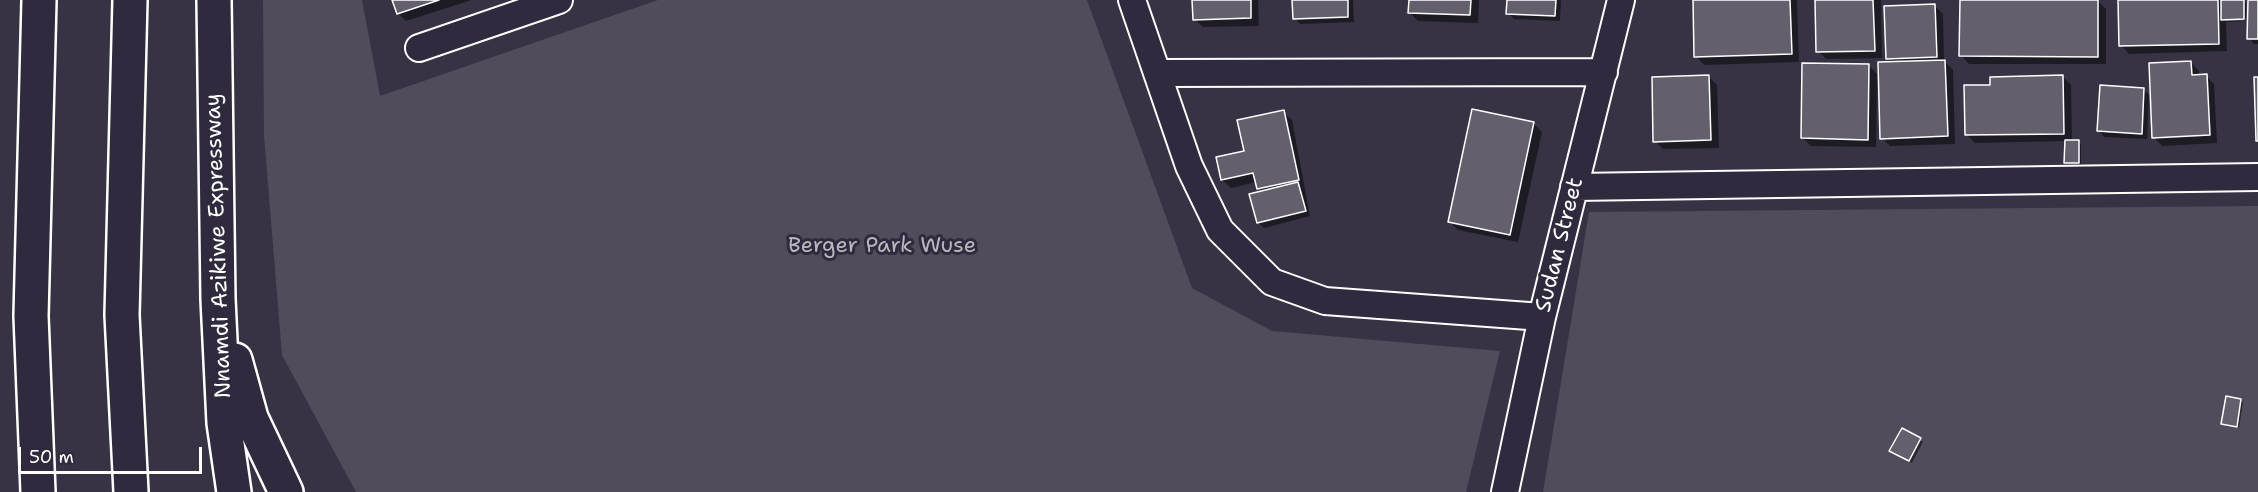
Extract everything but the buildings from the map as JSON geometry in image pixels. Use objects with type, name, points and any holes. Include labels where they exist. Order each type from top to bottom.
[{"type":"highway","points":[[39,0],[31,316],[39,492]]},
{"type":"highway","points":[[130,0],[122,315],[131,492]]},
{"type":"highway","name":"Nnamdi Azikiwe Expressway","points":[[214,0],[218,299],[224,423],[234,492]]},
{"type":"highway","points":[[218,299],[250,418],[286,492]]},
{"type":"street","points":[[419,48],[559,0]]},
{"type":"street","points":[[1132,0],[1189,166],[1220,230],[1272,282],[1325,301],[1542,317]]},
{"type":"street","name":"Sudan Street","points":[[1504,492],[1542,317],[1621,0]]},
{"type":"street","points":[[1157,73],[1604,72]]},
{"type":"street","points":[[1574,187],[2258,177]]},
{"type":"green space","name":"Berger Park Wuse","points":[[263,0],[362,0],[380,96],[658,0],[1087,0],[1192,288],[1272,331],[1500,351],[1466,492],[356,492],[282,355],[264,135]]},
{"type":"green space","points":[[2258,206],[2258,492],[1543,492],[1589,212]]}]
